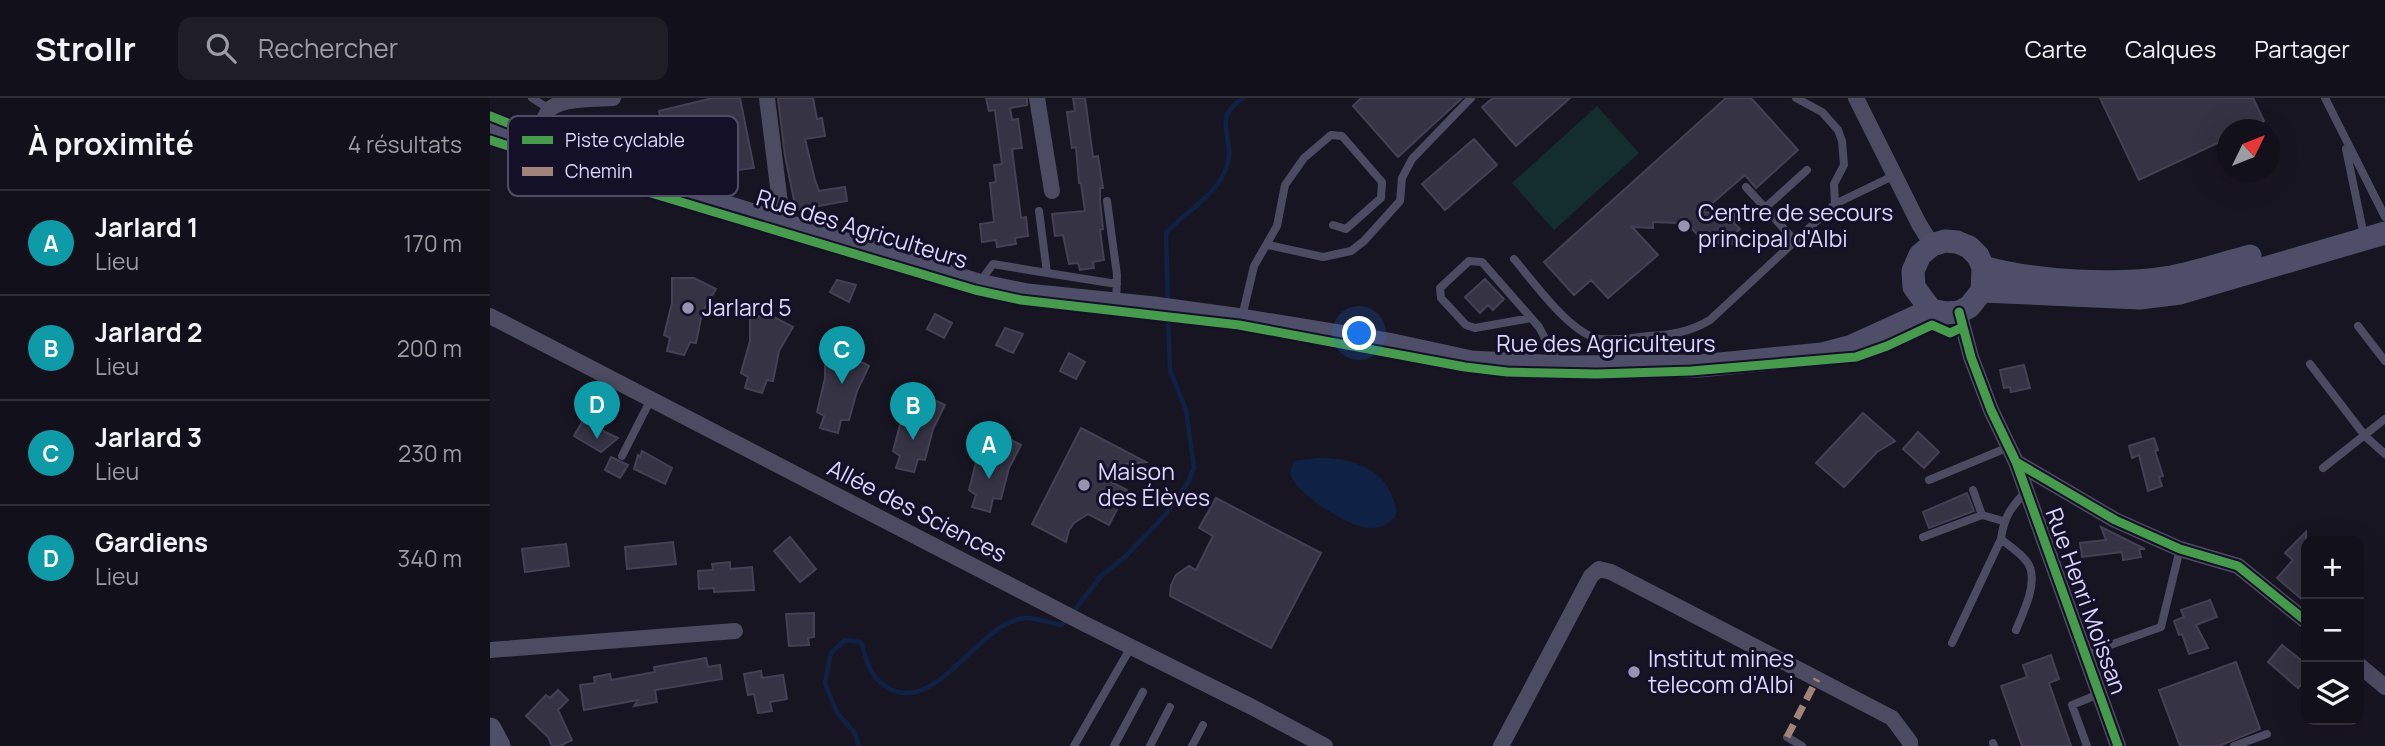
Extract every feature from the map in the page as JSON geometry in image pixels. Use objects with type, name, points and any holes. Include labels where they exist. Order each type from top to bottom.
[{"type":"street","points":[[546,116],[549,109],[558,103],[613,98]]},
{"type":"street","points":[[767,98],[780,203]]},
{"type":"street","points":[[1037,98],[1052,191]]},
{"type":"street","points":[[1856,98],[1933,245]]},
{"type":"street","name":"Rue des Agriculteurs","points":[[490,116],[508,125]]},
{"type":"street","name":"Rue des Agriculteurs","points":[[490,129],[508,133]]},
{"type":"street","name":"Rue des Agriculteurs","points":[[694,196],[978,285],[1027,295],[1116,294],[1154,307],[1388,344],[1471,362],[1561,368],[1699,366],[1822,354],[1853,346],[1931,310],[1959,312]]},
{"type":"street","points":[[1982,291],[2140,298],[2180,293],[2370,233],[2385,220]]},
{"type":"street","points":[[1983,267],[2010,275],[2138,281],[2173,276],[2370,233]]},
{"type":"street","points":[[1896,324],[1906,310],[1915,288],[1913,271],[1920,256],[1933,245],[1945,241],[1969,247],[1978,256],[1983,267],[1982,291],[1969,307],[1959,312]]},
{"type":"street","points":[[1915,288],[1931,310]]},
{"type":"street","name":"Rue Henri Moissan","points":[[1959,312],[1971,357],[1991,410],[2016,462],[2118,746]]},
{"type":"street","name":"Allée des Sciences","points":[[490,316],[1325,746]]},
{"type":"street","points":[[2016,462],[2115,520],[2180,550],[2238,566],[2301,617]]},
{"type":"street","points":[[1501,746],[1591,576],[1599,569],[1611,572],[1892,718],[1910,742],[1910,746]]},
{"type":"street","points":[[490,650],[735,631]]},
{"type":"street","points":[[2364,669],[2385,687]]},
{"type":"street","points":[[490,729],[499,746]]},
{"type":"lane","points":[[532,98],[549,109]]},
{"type":"lane","points":[[1268,244],[1323,257],[1351,251],[1364,241],[1400,201],[1402,178],[1412,159],[1471,98]]},
{"type":"lane","points":[[1796,98],[1822,112],[1838,130],[1844,165],[1834,184],[1835,204]]},
{"type":"lane","points":[[2325,98],[2385,220]]},
{"type":"lane","points":[[1241,320],[1254,265],[1277,226],[1286,184],[1304,158],[1331,135],[1342,136],[1382,182],[1381,198],[1346,229],[1333,225]]},
{"type":"lane","points":[[2344,139],[2370,233]]},
{"type":"lane","points":[[1765,208],[1807,170]]},
{"type":"lane","points":[[1514,259],[1568,320],[1585,334],[1598,339],[1617,339],[1675,334],[1700,327],[1710,320],[1835,204],[1895,174]]},
{"type":"lane","points":[[1746,187],[1796,242]]},
{"type":"lane","points":[[978,285],[993,264],[1047,273],[1116,294],[1107,201]]},
{"type":"lane","points":[[1040,211],[1047,273]]},
{"type":"lane","points":[[1531,318],[1475,328],[1466,325],[1441,298],[1440,288],[1469,261],[1482,262],[1539,327],[1561,368]]},
{"type":"lane","points":[[2358,326],[2385,361]]},
{"type":"lane","points":[[2310,364],[2365,436],[2385,454]]},
{"type":"lane","points":[[622,456],[652,399]]},
{"type":"lane","points":[[2323,468],[2385,419]]},
{"type":"lane","points":[[1929,480],[2009,447]]},
{"type":"lane","points":[[1973,490],[1982,515]]},
{"type":"lane","points":[[1952,643],[2000,539],[2003,521],[2026,491]]},
{"type":"lane","points":[[1923,537],[1982,515],[2003,521]]},
{"type":"lane","points":[[2000,539],[2031,569],[2030,594],[2016,630]]},
{"type":"lane","points":[[2085,654],[2161,627],[2180,550]]},
{"type":"lane","points":[[1074,746],[1131,647]]},
{"type":"lane","points":[[1114,746],[1143,692]]},
{"type":"lane","points":[[2087,746],[2072,705],[2099,694]]},
{"type":"lane","points":[[1150,746],[1170,707]]},
{"type":"lane","points":[[1192,746],[1203,725]]},
{"type":"lane","points":[[2234,746],[2267,734]]},
{"type":"lane","points":[[1787,737],[1802,746]]},
{"type":"green space","points":[[1597,106],[1639,153],[1554,230],[1512,183]]},
{"type":"water","points":[[1317,458],[1351,462],[1371,470],[1387,485],[1396,506],[1395,517],[1381,526],[1362,527],[1337,516],[1312,499],[1294,481],[1290,473],[1294,461]]},
{"type":"building","points":[[713,98],[740,98],[754,168],[738,170],[738,116],[660,116],[659,111]]},
{"type":"building","points":[[778,98],[813,98],[817,119],[822,118],[825,136],[805,139],[815,180],[819,191],[845,187],[847,201],[796,210],[785,156]]},
{"type":"building","points":[[986,98],[1027,98],[1027,105],[1010,108],[1012,120],[1018,119],[1022,148],[1012,149],[1021,218],[1026,217],[1028,236],[1015,238],[1016,244],[997,247],[996,240],[982,242],[980,224],[994,222],[990,183],[996,182],[994,165],[1002,164],[995,110],[989,111]]},
{"type":"building","points":[[1073,98],[1085,98],[1093,157],[1098,156],[1103,188],[1100,188],[1103,229],[1100,230],[1104,260],[1093,262],[1094,268],[1080,270],[1078,263],[1069,264],[1063,235],[1055,236],[1052,214],[1085,211],[1076,147],[1072,148],[1067,112],[1075,111]]},
{"type":"building","points":[[1361,98],[1462,98],[1398,157],[1353,106]]},
{"type":"building","points":[[1493,98],[1570,98],[1516,146],[1482,107]]},
{"type":"building","points":[[1726,98],[1751,98],[1798,150],[1756,188],[1745,175],[1702,212],[1734,214],[1734,223],[1740,229],[1733,235],[1733,244],[1704,242],[1682,218],[1677,223],[1653,222],[1653,228],[1632,227],[1658,255],[1608,298],[1591,280],[1574,295],[1544,262]]},
{"type":"building","points":[[2100,98],[2253,98],[2263,119],[2217,119],[2217,143],[2139,180]]},
{"type":"building","points":[[1474,139],[1497,165],[1445,210],[1422,184]]},
{"type":"building","name":"Jarlard 5","points":[[672,278],[694,278],[716,289],[702,313],[696,343],[690,342],[684,355],[667,351],[670,338],[664,335],[672,303]]},
{"type":"building","points":[[1485,279],[1504,299],[1493,310],[1488,305],[1480,313],[1465,297]]},
{"type":"building","points":[[837,280],[856,285],[849,302],[830,292]]},
{"type":"building","points":[[935,314],[952,323],[944,338],[927,329]]},
{"type":"building","points":[[750,316],[772,316],[793,327],[779,351],[773,381],[767,380],[762,393],[745,388],[748,377],[741,373],[750,341]]},
{"type":"building","points":[[1005,328],[1023,334],[1013,353],[996,345]]},
{"type":"building","points":[[1069,353],[1085,362],[1076,379],[1060,371]]},
{"type":"building","points":[[825,355],[850,356],[869,366],[857,391],[849,420],[841,420],[838,433],[820,428],[824,416],[817,412],[825,378]]},
{"type":"building","points":[[2024,365],[2030,388],[2011,392],[2010,387],[2004,388],[2000,370]]},
{"type":"building","points":[[902,395],[924,395],[945,405],[933,429],[925,460],[918,459],[914,472],[896,468],[900,456],[893,451],[901,421]]},
{"type":"building","points":[[1863,413],[1895,441],[1877,452],[1844,487],[1816,463]]},
{"type":"building","points":[[582,422],[618,438],[601,452],[574,436]]},
{"type":"building","name":"Maison des Élèves","points":[[1081,428],[1146,462],[1126,464],[1111,482],[1127,490],[1109,525],[1088,514],[1074,523],[1066,542],[1032,524]]},
{"type":"building","points":[[1918,432],[1939,452],[1924,468],[1903,449]]},
{"type":"building","points":[[978,434],[1000,434],[1021,445],[1009,468],[1001,499],[993,498],[990,512],[972,507],[976,495],[969,490],[977,458]]},
{"type":"building","points":[[2154,438],[2163,476],[2159,477],[2162,486],[2148,491],[2139,455],[2132,458],[2129,446]]},
{"type":"building","points":[[642,451],[672,468],[665,484],[634,469]]},
{"type":"building","points":[[611,457],[628,465],[620,478],[605,470]]},
{"type":"building","points":[[1967,493],[1974,511],[1929,528],[1923,512]]},
{"type":"building","points":[[1216,498],[1321,553],[1271,648],[1170,596],[1176,575],[1189,566],[1196,570],[1213,536],[1199,528]]},
{"type":"building","points":[[2101,527],[2145,549],[2139,549],[2141,557],[2123,560],[2122,552],[2082,557],[2080,543],[2106,540]]},
{"type":"building","points":[[790,537],[816,569],[800,582],[774,551]]},
{"type":"building","points":[[2301,537],[2301,599],[2277,578],[2293,560],[2285,553]]},
{"type":"building","points":[[673,542],[676,564],[627,569],[625,547]]},
{"type":"building","points":[[566,544],[569,566],[525,572],[522,549]]},
{"type":"building","points":[[730,562],[730,569],[752,567],[754,590],[714,592],[714,588],[699,589],[698,571],[713,570],[712,564]]},
{"type":"building","points":[[2210,600],[2217,617],[2196,625],[2208,648],[2189,654],[2174,621],[2184,617],[2181,610]]},
{"type":"building","points":[[814,613],[814,637],[808,638],[809,645],[789,646],[786,614]]},
{"type":"building","points":[[2282,645],[2301,660],[2301,685],[2298,688],[2268,662]]},
{"type":"building","points":[[2051,655],[2059,679],[2049,683],[2071,746],[2022,746],[2001,686],[2027,677],[2023,665]]},
{"type":"building","points":[[706,658],[708,667],[720,665],[722,679],[655,690],[657,702],[634,706],[638,700],[584,710],[580,685],[595,683],[594,677],[610,674],[611,680],[655,672],[654,667]]},
{"type":"building","points":[[2236,662],[2260,729],[2219,746],[2180,746],[2159,690]]},
{"type":"building","points":[[761,671],[762,678],[783,675],[787,699],[770,702],[772,711],[758,713],[754,694],[748,695],[744,674]]},
{"type":"building","points":[[558,690],[568,700],[558,710],[572,740],[560,746],[552,746],[548,737],[526,716],[546,695],[550,698]]},
{"type":"waterway","points":[[1168,304],[1166,233],[1210,193],[1224,174],[1229,154],[1226,121],[1233,106],[1243,98]]},
{"type":"waterway","points":[[1073,612],[1102,575],[1125,557],[1166,514],[1187,484],[1194,468],[1186,410],[1170,370],[1168,317]]},
{"type":"waterway","points":[[859,746],[855,733],[837,713],[825,683],[831,653],[845,640],[861,642],[875,677],[894,691],[913,693],[932,685],[951,671],[987,637],[1006,624],[1028,618],[1061,625],[1067,619]]},
{"type":"marked path","points":[[1787,737],[1817,679]]},
{"type":"cycle path","points":[[490,116],[508,123]]},
{"type":"cycle path","points":[[490,140],[508,146]]},
{"type":"cycle path","points":[[661,196],[975,290],[1021,300],[1239,325],[1465,367],[1507,372],[1597,374],[1691,371],[1856,357],[1932,325],[1950,333],[1963,327]]},
{"type":"cycle path","points":[[1959,312],[1971,357],[1991,410],[2016,462],[2118,746]]},
{"type":"cycle path","points":[[2016,462],[2115,520],[2180,549],[2238,566],[2301,617]]},
{"type":"place","name":"Centre de secours principal d'Albi","points":[[1684,226]]},
{"type":"place","name":"Jarlard 5","points":[[688,308]]},
{"type":"place","name":"Jarlard 3","points":[[842,384]]},
{"type":"place","name":"Gardiens","points":[[597,439]]},
{"type":"place","name":"Jarlard 2","points":[[913,440]]},
{"type":"place","name":"Jarlard 1","points":[[989,479]]},
{"type":"place","name":"Maison des Élèves","points":[[1084,485]]},
{"type":"place","name":"Institut mines telecom d'Albi","points":[[1634,672]]}]
